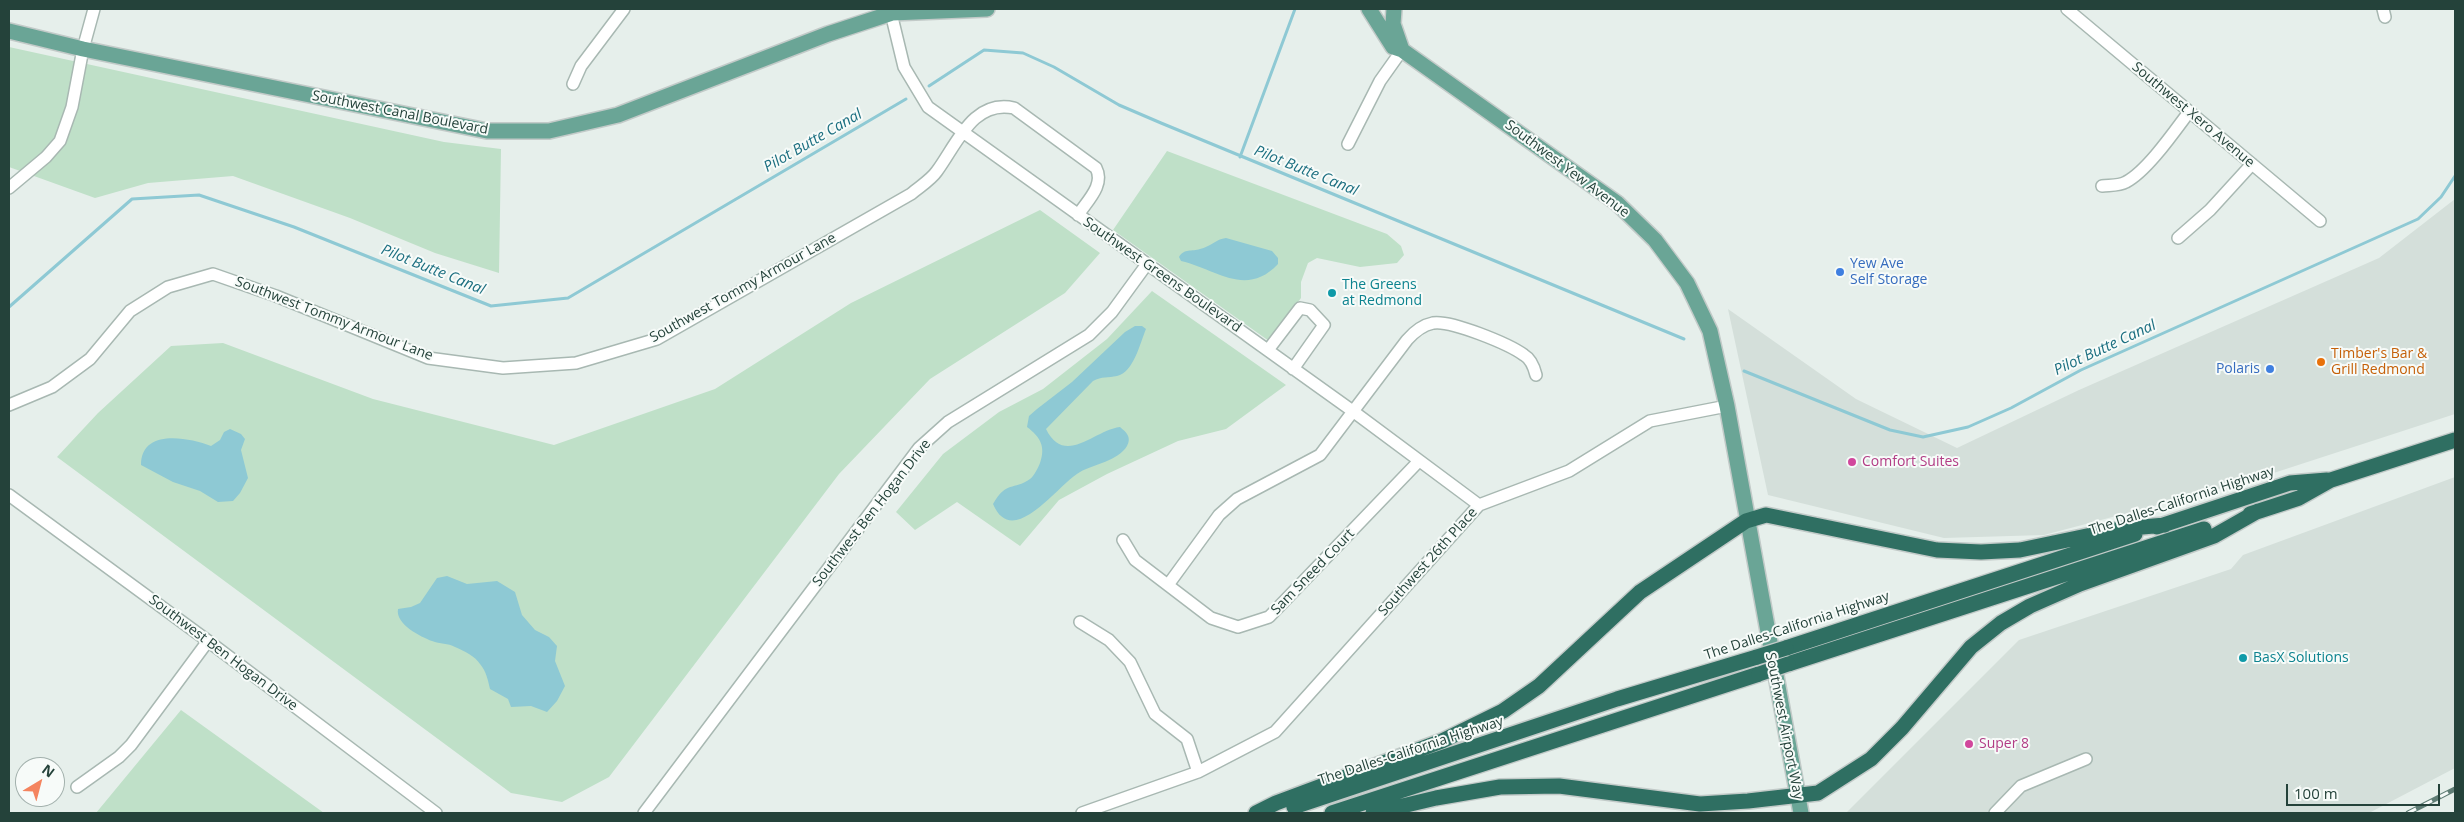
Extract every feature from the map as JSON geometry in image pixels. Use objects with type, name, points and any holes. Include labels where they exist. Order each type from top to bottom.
[{"type":"highway","name":"The Dalles-California Highway","points":[[1332,813],[2299,498],[2330,480],[2455,440]]},
{"type":"highway","name":"The Dalles-California Highway","points":[[1275,813],[1617,699],[1786,648],[2290,482],[2330,480]]},
{"type":"highway","points":[[1373,813],[1436,798],[1500,787],[1559,786],[1700,804],[1818,793],[1871,758],[1902,728],[1971,647],[2001,624],[2030,606],[2080,584],[2214,536],[2258,511]]},
{"type":"highway","points":[[1256,813],[1276,803],[1442,741],[1503,711],[1539,686],[1640,592],[1746,521],[1766,515],[1937,550],[1981,552],[2020,550],[2120,529],[2164,525]]},
{"type":"main road","name":"Southwest Canal Boulevard","points":[[9,31],[83,49],[486,131],[549,131],[618,115],[891,11],[988,9]]},
{"type":"main road","name":"Southwest Yew Avenue","points":[[1369,9],[1393,47],[1402,50],[1617,203],[1655,240],[1687,283],[1710,332],[1727,406],[1746,521]]},
{"type":"main road","points":[[1394,9],[1393,24],[1402,50]]},
{"type":"main road","name":"Southwest Airport Way","points":[[1746,521],[1801,813]]},
{"type":"street","points":[[9,188],[46,156],[60,141],[72,107],[83,49],[94,9]]},
{"type":"street","points":[[573,84],[582,66],[624,9]]},
{"type":"street","name":"Southwest Xero Avenue","points":[[2067,9],[2320,221]]},
{"type":"street","name":"Southwest Greens Boulevard","points":[[891,11],[904,67],[928,108],[1293,368],[1479,505]]},
{"type":"street","points":[[1348,144],[1380,81],[1402,50]]},
{"type":"street","name":"Southwest Tommy Armour Lane","points":[[9,405],[52,387],[90,359],[130,311],[168,286],[213,274],[276,296],[428,358],[503,368],[576,363],[657,339],[911,194],[936,173],[961,133],[985,111],[999,106],[1014,108],[1096,168],[1099,175],[1098,184],[1078,215]]},
{"type":"street","points":[[2102,186],[2125,183],[2163,146],[2189,112]]},
{"type":"street","points":[[2178,238],[2210,210],[2252,164]]},
{"type":"street","name":"Southwest Ben Hogan Drive","points":[[644,813],[919,448],[948,422],[1089,335],[1112,312],[1147,264]]},
{"type":"street","points":[[1268,350],[1300,308],[1310,310],[1324,325],[1293,368]]},
{"type":"street","points":[[1168,585],[1219,514],[1237,499],[1320,455],[1407,340],[1417,330],[1432,323],[1458,325],[1525,355],[1533,366],[1536,375]]},
{"type":"street","name":"Southwest 26th Place","points":[[1082,813],[1198,772],[1275,732],[1479,505],[1569,471],[1650,421],[1727,406]]},
{"type":"street","name":"Sam Sneed Court","points":[[1123,540],[1135,560],[1211,618],[1238,627],[1269,618],[1419,461]]},
{"type":"street","name":"Southwest Ben Hogan Drive","points":[[9,495],[208,641],[436,813]]},
{"type":"street","points":[[1080,622],[1109,640],[1130,662],[1155,714],[1187,739],[1198,772]]},
{"type":"street","points":[[77,787],[119,757],[131,745],[208,641]]},
{"type":"street","points":[[1995,813],[2021,786],[2086,759]]},
{"type":"shaded area","points":[[2455,199],[2455,414],[2249,481],[2044,535],[1944,538],[1768,495],[1728,309],[1856,399],[1957,448],[2079,390],[2379,258]]},
{"type":"shaded area","points":[[2455,477],[2455,768],[2369,813],[1846,813],[2019,640],[2231,569],[2243,555]]},
{"type":"green space","points":[[9,47],[444,142],[501,149],[499,273],[435,253],[350,218],[233,176],[148,183],[95,198],[9,167]]},
{"type":"green space","name":"The Greens at Redmond","points":[[1167,151],[1387,234],[1401,246],[1404,255],[1397,263],[1360,267],[1317,258],[1308,263],[1301,282],[1301,298],[1269,341],[1113,230]]},
{"type":"green space","points":[[1040,210],[1100,253],[1065,293],[930,379],[839,474],[609,777],[562,802],[511,793],[57,457],[98,413],[171,346],[223,343],[373,399],[554,445],[715,389],[851,303]]},
{"type":"green space","points":[[1152,291],[1286,385],[1226,429],[1178,441],[1107,474],[1059,500],[1020,546],[957,502],[915,530],[896,512],[943,454],[999,412],[1043,389],[1107,339]]},
{"type":"green space","points":[[181,710],[324,813],[96,813]]},
{"type":"water","points":[[1226,238],[1272,251],[1278,258],[1278,264],[1266,274],[1254,279],[1242,280],[1181,261],[1179,257],[1186,251],[1204,248]]},
{"type":"water","points":[[1135,326],[1142,326],[1146,329],[1136,356],[1128,369],[1117,376],[1093,381],[1046,429],[1054,440],[1062,445],[1071,446],[1120,427],[1129,437],[1127,446],[1112,459],[1086,469],[1071,478],[1036,510],[1024,517],[1012,520],[1002,517],[993,504],[1006,489],[1024,483],[1031,478],[1042,457],[1041,442],[1027,427],[1029,416],[1072,382],[1125,332]]},
{"type":"water","points":[[230,429],[241,434],[245,439],[241,450],[248,478],[233,501],[218,502],[200,491],[173,482],[141,465],[143,453],[157,441],[167,439],[190,440],[211,446],[220,440],[224,432]]},
{"type":"water","points":[[447,576],[467,584],[497,581],[515,592],[522,615],[535,630],[549,637],[557,646],[555,661],[565,686],[557,701],[547,712],[531,706],[511,707],[508,699],[490,689],[484,670],[472,656],[452,646],[435,642],[422,636],[400,620],[398,609],[420,603],[437,578]]},
{"type":"waterway","points":[[1240,157],[1295,9]]},
{"type":"waterway","name":"Pilot Butte Canal","points":[[929,86],[984,50],[1023,53],[1054,67],[1119,105],[1684,339]]},
{"type":"waterway","name":"Pilot Butte Canal","points":[[9,307],[132,199],[199,195],[294,227],[491,306],[568,298],[906,99]]},
{"type":"waterway","name":"Pilot Butte Canal","points":[[1744,371],[1890,430],[1923,437],[1968,427],[2011,408],[2081,370],[2418,219],[2441,197],[2455,176]]},
{"type":"railway","points":[[2408,813],[2455,789]]},
{"type":"place","name":"Yew Ave Self Storage","points":[[1840,272]]},
{"type":"place","name":"The Greens at Redmond","points":[[1332,293]]},
{"type":"place","name":"Timber's Bar & Grill Redmond","points":[[2321,362]]},
{"type":"place","name":"Polaris","points":[[2270,369]]},
{"type":"place","name":"Comfort Suites","points":[[1852,462]]},
{"type":"place","name":"BasX Solutions","points":[[2243,658]]},
{"type":"place","name":"Super 8","points":[[1969,744]]}]
